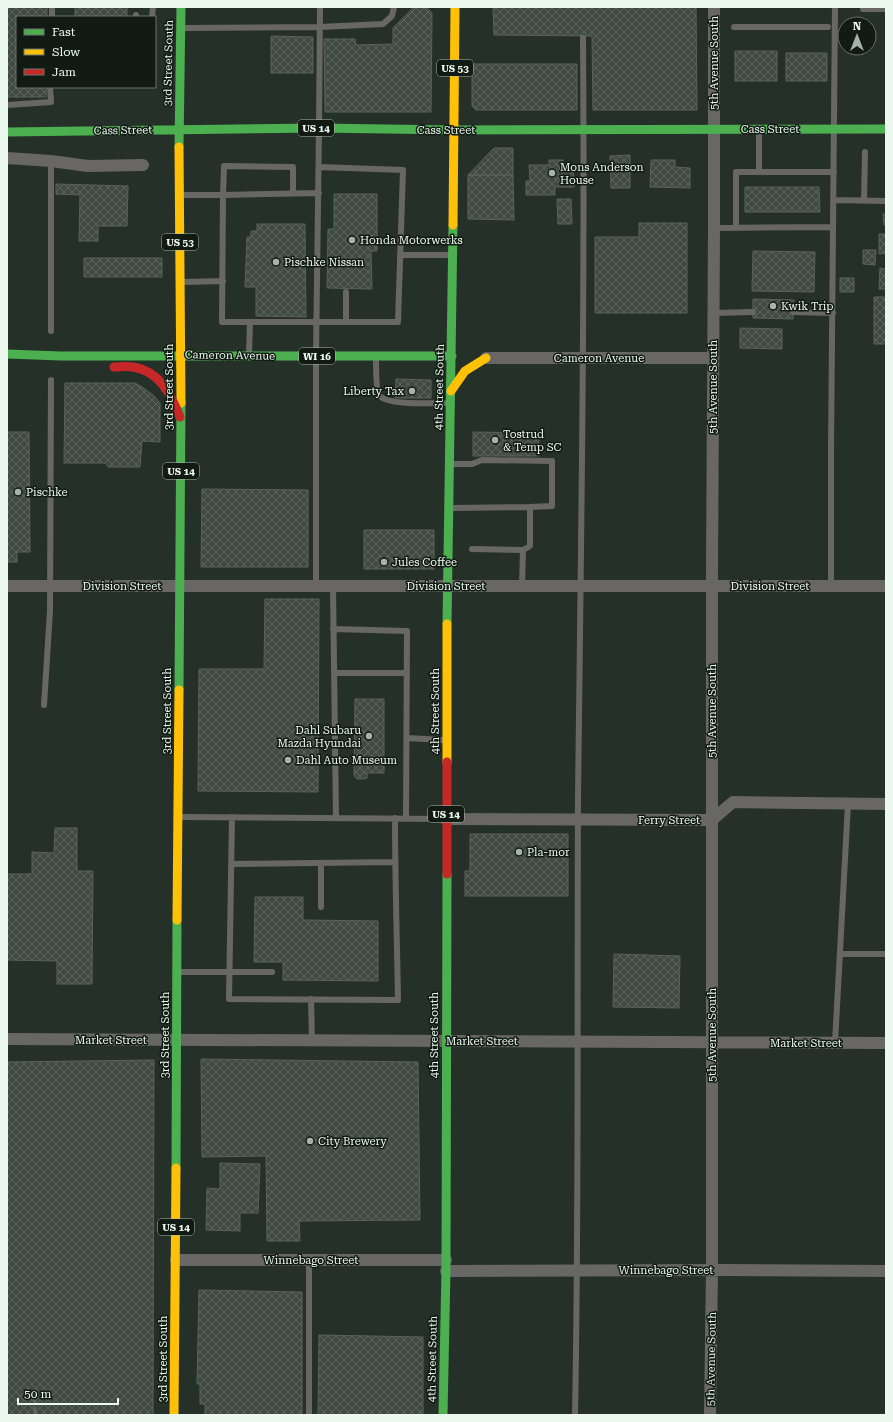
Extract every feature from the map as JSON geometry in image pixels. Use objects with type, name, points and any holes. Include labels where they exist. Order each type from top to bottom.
[{"type":"main road","name":"3rd Street South","points":[[174,1415],[181,418],[179,130],[181,7]]},
{"type":"main road","name":"4th Street South","points":[[443,1415],[446,1266],[447,586],[452,356],[455,7]]},
{"type":"main road","name":"Cass Street","points":[[7,132],[320,128],[453,130],[886,129]]},
{"type":"main road","name":"Cameron Avenue","points":[[7,354],[61,356],[452,356]]},
{"type":"main road","points":[[451,391],[465,371],[486,358]]},
{"type":"main road","points":[[107,367],[133,367],[148,372],[160,381],[169,391],[181,418]]},
{"type":"street","name":"5th Avenue South","points":[[710,1415],[712,1270],[712,358],[715,129],[714,7]]},
{"type":"street","points":[[7,158],[51,161],[88,166],[143,165]]},
{"type":"street","name":"Cameron Avenue","points":[[486,358],[712,358]]},
{"type":"street","name":"Division Street","points":[[7,586],[886,586]]},
{"type":"street","name":"Ferry Street","points":[[446,819],[712,820],[733,802],[886,804]]},
{"type":"street","name":"Market Street","points":[[7,1039],[886,1043]]},
{"type":"street","name":"Winnebago Street","points":[[176,1260],[310,1260],[577,1271],[712,1270],[886,1272]]},
{"type":"lane","points":[[316,586],[316,321],[320,128],[320,7]]},
{"type":"lane","points":[[180,28],[320,27],[383,24],[392,16],[394,7]]},
{"type":"lane","points":[[831,586],[835,7]]},
{"type":"lane","points":[[863,9],[886,9]]},
{"type":"lane","points":[[734,27],[828,27]]},
{"type":"lane","points":[[575,1415],[577,1271],[578,820],[583,357],[583,38]]},
{"type":"lane","points":[[7,105],[51,102],[50,88]]},
{"type":"lane","points":[[759,129],[759,172]]},
{"type":"lane","points":[[864,201],[865,152]]},
{"type":"lane","points":[[51,161],[51,331]]},
{"type":"lane","points":[[293,193],[294,167],[224,166],[222,322],[398,322],[403,170],[319,167]]},
{"type":"lane","points":[[736,228],[736,172],[834,172]]},
{"type":"lane","points":[[180,195],[318,193]]},
{"type":"lane","points":[[834,200],[884,200]]},
{"type":"lane","points":[[714,228],[834,227]]},
{"type":"lane","points":[[400,255],[453,255]]},
{"type":"lane","points":[[180,282],[223,281]]},
{"type":"lane","points":[[346,292],[346,321]]},
{"type":"lane","points":[[713,313],[753,312]]},
{"type":"lane","points":[[793,312],[832,313]]},
{"type":"lane","points":[[249,356],[250,323]]},
{"type":"lane","points":[[376,356],[377,392],[382,398],[393,402],[451,403]]},
{"type":"lane","points":[[44,705],[50,611],[51,380]]},
{"type":"lane","points":[[449,508],[552,506],[552,461],[482,460],[472,464],[450,464]]},
{"type":"lane","points":[[472,549],[523,550],[530,546],[530,507]]},
{"type":"lane","points":[[522,586],[523,550]]},
{"type":"lane","points":[[333,586],[336,818]]},
{"type":"lane","points":[[333,630],[407,631],[406,819]]},
{"type":"lane","points":[[334,673],[407,673]]},
{"type":"lane","points":[[407,738],[447,740]]},
{"type":"lane","points":[[835,1043],[848,804]]},
{"type":"lane","points":[[178,817],[446,819]]},
{"type":"lane","points":[[232,817],[229,999],[398,1000],[395,862],[396,818]]},
{"type":"lane","points":[[231,864],[395,862]]},
{"type":"lane","points":[[321,863],[321,907]]},
{"type":"lane","points":[[840,954],[886,954]]},
{"type":"lane","points":[[177,972],[272,972]]},
{"type":"lane","points":[[311,999],[312,1040]]},
{"type":"lane","points":[[309,1415],[310,1260]]},
{"type":"building","points":[[7,7],[47,7],[47,16],[16,16],[16,88],[46,88],[46,97],[7,97]]},
{"type":"building","points":[[75,7],[127,7],[127,16],[75,16]]},
{"type":"building","points":[[414,7],[426,7],[432,13],[431,112],[325,112],[324,39],[355,39],[356,45],[393,44],[393,28]]},
{"type":"building","points":[[493,7],[696,7],[697,110],[593,110],[592,36],[494,35]]},
{"type":"building","points":[[271,36],[313,37],[313,73],[271,73]]},
{"type":"building","points":[[735,51],[777,51],[777,81],[735,81]]},
{"type":"building","points":[[786,53],[827,53],[827,81],[786,81]]},
{"type":"building","points":[[472,64],[577,64],[577,110],[476,110],[472,106]]},
{"type":"building","points":[[494,148],[513,148],[513,175],[468,175]]},
{"type":"building","points":[[630,155],[630,188],[611,188],[610,156]]},
{"type":"building","name":"Mons Anderson House","points":[[549,160],[563,160],[563,166],[573,166],[574,187],[555,187],[555,195],[526,195],[526,181],[530,181],[529,165],[549,165]]},
{"type":"building","points":[[651,160],[675,160],[675,167],[690,168],[690,188],[650,187]]},
{"type":"building","points":[[468,175],[513,175],[514,220],[468,219]]},
{"type":"building","points":[[56,184],[128,186],[127,226],[98,226],[98,241],[79,241],[80,195],[56,194]]},
{"type":"building","points":[[745,187],[819,187],[820,212],[745,212]]},
{"type":"building","name":"Honda Motorwerks","points":[[334,194],[377,194],[377,251],[371,251],[372,289],[327,288],[328,229],[334,229]]},
{"type":"building","points":[[557,199],[571,199],[572,224],[558,224]]},
{"type":"building","points":[[883,214],[886,214],[886,225],[884,225]]},
{"type":"building","points":[[639,223],[687,223],[687,313],[595,313],[595,237],[639,237]]},
{"type":"building","name":"Pischke Nissan","points":[[257,224],[305,224],[306,317],[256,316],[256,287],[245,287],[247,237],[251,237],[251,231],[257,231]]},
{"type":"building","points":[[879,234],[886,234],[886,253],[879,254]]},
{"type":"building","points":[[863,250],[876,250],[875,265],[863,264]]},
{"type":"building","name":"Kwik Trip","points":[[753,251],[815,252],[814,292],[752,291]]},
{"type":"building","points":[[84,258],[162,258],[162,277],[84,277]]},
{"type":"building","points":[[880,268],[886,269],[886,289],[879,289]]},
{"type":"building","points":[[840,278],[854,278],[854,292],[840,292]]},
{"type":"building","points":[[874,297],[886,297],[886,344],[874,344]]},
{"type":"building","name":"Kwik Trip","points":[[753,299],[794,300],[793,319],[753,318]]},
{"type":"building","points":[[740,328],[782,329],[782,349],[740,348]]},
{"type":"building","points":[[396,379],[431,380],[431,398],[395,398]]},
{"type":"building","points":[[65,383],[135,383],[153,395],[160,403],[160,442],[142,441],[140,467],[108,467],[106,463],[64,463]]},
{"type":"building","name":"Pischke","points":[[7,432],[29,432],[30,552],[17,552],[17,562],[7,562]]},
{"type":"building","points":[[473,432],[539,433],[539,456],[473,456]]},
{"type":"building","points":[[202,489],[308,490],[308,567],[201,567]]},
{"type":"building","points":[[364,530],[434,530],[434,569],[364,569]]},
{"type":"building","points":[[265,599],[319,599],[318,792],[198,791],[199,669],[264,669]]},
{"type":"building","name":"Dahl Subaru Mazda Hyundai","points":[[355,699],[384,699],[384,773],[367,773],[367,778],[362,779],[357,779],[354,775]]},
{"type":"building","points":[[55,828],[77,828],[77,871],[93,871],[92,984],[57,984],[57,961],[7,960],[7,874],[32,874],[32,852],[54,853]]},
{"type":"building","name":"Pla-mor","points":[[470,834],[568,834],[568,896],[465,896],[465,871],[470,871]]},
{"type":"building","points":[[255,897],[303,897],[303,920],[378,921],[378,981],[283,980],[283,962],[254,962]]},
{"type":"building","points":[[614,954],[680,956],[679,1008],[613,1007]]},
{"type":"building","name":"City Brewery","points":[[201,1059],[418,1062],[420,1220],[299,1221],[300,1241],[267,1241],[266,1156],[202,1157]]},
{"type":"building","points":[[154,1060],[153,1415],[7,1415],[7,1062]]},
{"type":"building","points":[[220,1163],[260,1164],[258,1213],[240,1213],[240,1231],[206,1230],[207,1188],[220,1189]]},
{"type":"building","points":[[199,1290],[302,1292],[302,1415],[205,1415],[205,1404],[200,1404],[200,1384],[197,1384]]},
{"type":"building","points":[[319,1335],[423,1337],[423,1415],[318,1415]]},
{"type":"railway","points":[[35,1395],[35,1415]]},
{"type":"traffic: fast","points":[[179,147],[181,7]]},
{"type":"traffic: fast","points":[[7,132],[319,128],[453,130]]},
{"type":"traffic: fast","points":[[453,130],[886,129]]},
{"type":"traffic: fast","points":[[447,624],[453,225]]},
{"type":"traffic: fast","points":[[7,354],[61,356],[452,356]]},
{"type":"traffic: fast","points":[[179,690],[181,403]]},
{"type":"traffic: fast","points":[[443,1415],[446,1271],[447,874]]},
{"type":"traffic: fast","points":[[176,1168],[177,920]]},
{"type":"traffic: slow","points":[[453,225],[455,7]]},
{"type":"traffic: slow","points":[[179,147],[181,403]]},
{"type":"traffic: slow","points":[[451,391],[465,371],[486,358]]},
{"type":"traffic: slow","points":[[447,624],[447,762]]},
{"type":"traffic: slow","points":[[177,920],[179,690]]},
{"type":"traffic: slow","points":[[174,1415],[176,1168]]},
{"type":"traffic: jam","points":[[114,367],[133,367],[150,373],[168,392],[180,417]]},
{"type":"traffic: jam","points":[[447,762],[447,874]]},
{"type":"place","name":"Mons Anderson House","points":[[552,173]]},
{"type":"place","name":"Honda Motorwerks","points":[[352,240]]},
{"type":"place","name":"Pischke Nissan","points":[[276,262]]},
{"type":"place","name":"Kwik Trip","points":[[773,306]]},
{"type":"place","name":"Liberty Tax","points":[[412,391]]},
{"type":"place","name":"Tostrud & Temp SC","points":[[495,440]]},
{"type":"place","name":"Pischke","points":[[18,492]]},
{"type":"place","name":"Jules Coffee","points":[[384,562]]},
{"type":"place","name":"Dahl Subaru Mazda Hyundai","points":[[369,736]]},
{"type":"place","name":"Dahl Auto Museum","points":[[288,760]]},
{"type":"place","name":"Pla-mor","points":[[519,852]]},
{"type":"place","name":"City Brewery","points":[[310,1141]]}]
